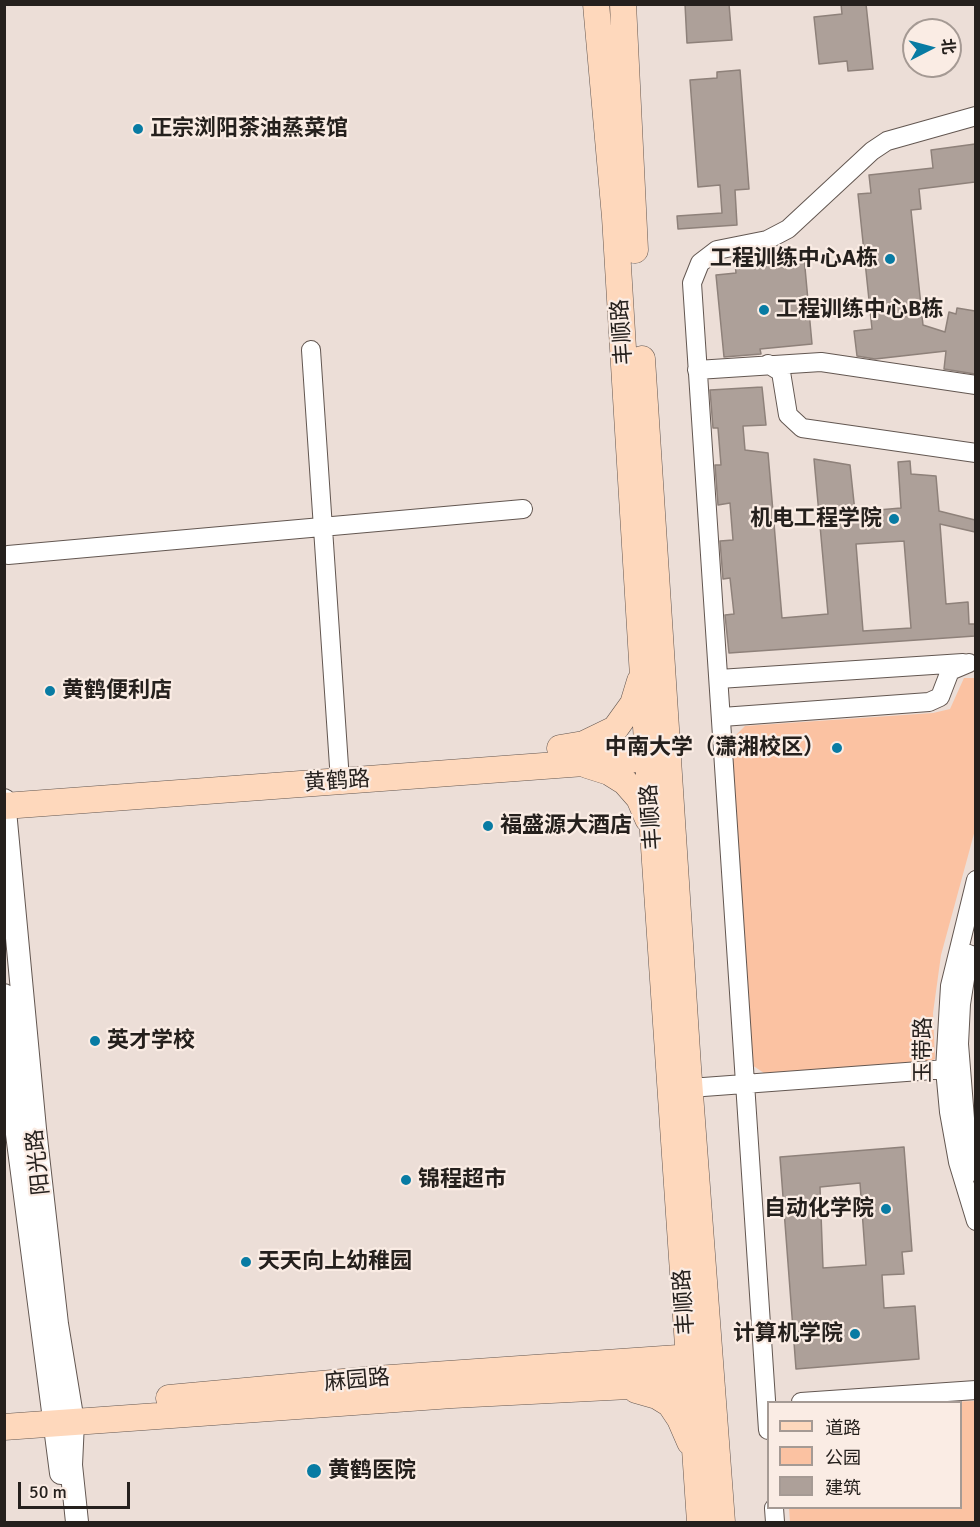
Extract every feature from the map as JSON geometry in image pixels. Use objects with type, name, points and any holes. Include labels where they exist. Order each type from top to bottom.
[{"type":"main road","name":"丰顺路","points":[[596,4],[615,217],[642,654],[658,749],[653,841],[682,1270],[700,1357],[701,1382],[696,1459],[700,1522]]},
{"type":"main road","points":[[623,4],[658,749],[690,1088],[700,1357]]},
{"type":"main road","points":[[560,757],[615,729],[625,718],[638,690],[642,654]]},
{"type":"main road","name":"黄鹤路","points":[[5,806],[340,773],[658,749]]},
{"type":"main road","points":[[560,757],[609,772],[625,782],[639,798],[646,813],[653,841]]},
{"type":"main road","points":[[4,790],[340,773]]},
{"type":"main road","points":[[630,1361],[650,1355],[662,1346],[671,1333],[679,1314],[682,1270]]},
{"type":"main road","name":"麻园路","points":[[4,1410],[62,1414],[376,1379],[700,1357]]},
{"type":"main road","points":[[4,1427],[62,1414],[701,1382],[722,1522]]},
{"type":"main road","points":[[613,1387],[643,1391],[670,1404],[687,1432],[696,1459]]},
{"type":"street","points":[[768,1401],[743,1084],[722,717],[692,294],[695,272],[700,263],[717,250],[779,236],[872,151],[886,141],[975,117]]},
{"type":"street","points":[[311,350],[325,527],[340,773]]},
{"type":"street","points":[[698,370],[807,362],[975,385]]},
{"type":"street","points":[[784,384],[791,369],[807,362]]},
{"type":"street","points":[[768,364],[778,368],[784,384],[788,415],[802,428],[975,453]]},
{"type":"street","points":[[8,555],[523,509]]},
{"type":"street","points":[[719,679],[972,662]]},
{"type":"street","points":[[722,717],[929,702],[940,698],[950,671],[972,662]]},
{"type":"street","points":[[928,665],[940,668],[946,683]]},
{"type":"street","name":"阳光路","points":[[4,800],[36,1140],[57,1324],[66,1522]]},
{"type":"street","name":"玉带路","points":[[975,880],[950,986],[953,1069],[949,1112],[958,1162],[975,1221]]},
{"type":"street","points":[[975,926],[961,1004],[953,1069],[975,1172]]},
{"type":"street","name":"阳光路","points":[[4,995],[17,1134],[71,1466],[77,1522]]},
{"type":"street","points":[[690,1088],[953,1069]]},
{"type":"street","points":[[816,1401],[975,1390]]},
{"type":"green space","points":[[964,678],[975,678],[975,830],[941,955],[933,1013],[935,1059],[918,1066],[770,1077],[749,1063],[733,758],[736,735],[745,726],[933,713],[950,709]]},
{"type":"green space","points":[[962,1401],[975,1401],[975,1522],[790,1522],[789,1509],[962,1509]]},
{"type":"building","points":[[685,4],[729,4],[732,40],[687,43]]},
{"type":"building","points":[[841,4],[866,4],[873,69],[848,71],[847,61],[819,64],[814,17],[842,14]]},
{"type":"building","points":[[740,70],[749,189],[735,190],[737,225],[678,229],[677,216],[722,213],[720,185],[698,187],[690,80],[717,78],[717,72]]},
{"type":"building","name":"工程训练中心A栋","points":[[975,144],[975,182],[919,189],[921,209],[911,210],[923,325],[945,332],[949,312],[956,314],[957,308],[975,311],[975,374],[944,369],[946,351],[875,359],[857,356],[854,331],[872,329],[858,194],[871,193],[869,175],[933,168],[931,150]]},
{"type":"building","name":"工程训练中心B栋","points":[[804,257],[812,344],[760,349],[761,354],[724,357],[716,275],[736,273],[735,263]]},
{"type":"building","name":"机电工程学院","points":[[762,387],[766,425],[743,426],[745,450],[768,453],[782,618],[828,614],[814,459],[850,465],[855,512],[901,508],[898,462],[910,461],[911,474],[936,476],[939,511],[975,520],[975,532],[940,524],[946,604],[968,602],[969,624],[975,624],[975,636],[729,653],[725,615],[734,614],[730,578],[723,579],[720,541],[733,540],[730,503],[718,505],[715,465],[721,465],[718,428],[713,428],[710,390]],"holes":[[[904,541],[911,628],[863,631],[856,544]]]},
{"type":"building","points":[[904,1147],[912,1251],[902,1252],[904,1274],[882,1275],[884,1308],[915,1306],[919,1359],[796,1369],[780,1157]],"holes":[[[860,1183],[866,1265],[823,1268],[820,1187]]]},
{"type":"place","name":"正宗浏阳茶油蒸菜馆","points":[[138,129]]},
{"type":"place","name":"工程训练中心A栋","points":[[890,259]]},
{"type":"place","name":"工程训练中心B栋","points":[[764,310]]},
{"type":"place","name":"机电工程学院","points":[[894,519]]},
{"type":"place","name":"黄鹤便利店","points":[[50,691]]},
{"type":"place","name":"中南大学（潇湘校区）","points":[[837,748]]},
{"type":"place","name":"福盛源大酒店","points":[[488,826]]},
{"type":"place","name":"英才学校","points":[[95,1041]]},
{"type":"place","name":"锦程超市","points":[[406,1180]]},
{"type":"place","name":"自动化学院","points":[[886,1209]]},
{"type":"place","name":"天天向上幼稚园","points":[[246,1262]]},
{"type":"place","name":"计算机学院","points":[[855,1334]]},
{"type":"place","name":"黄鹤医院","points":[[314,1471]]}]
